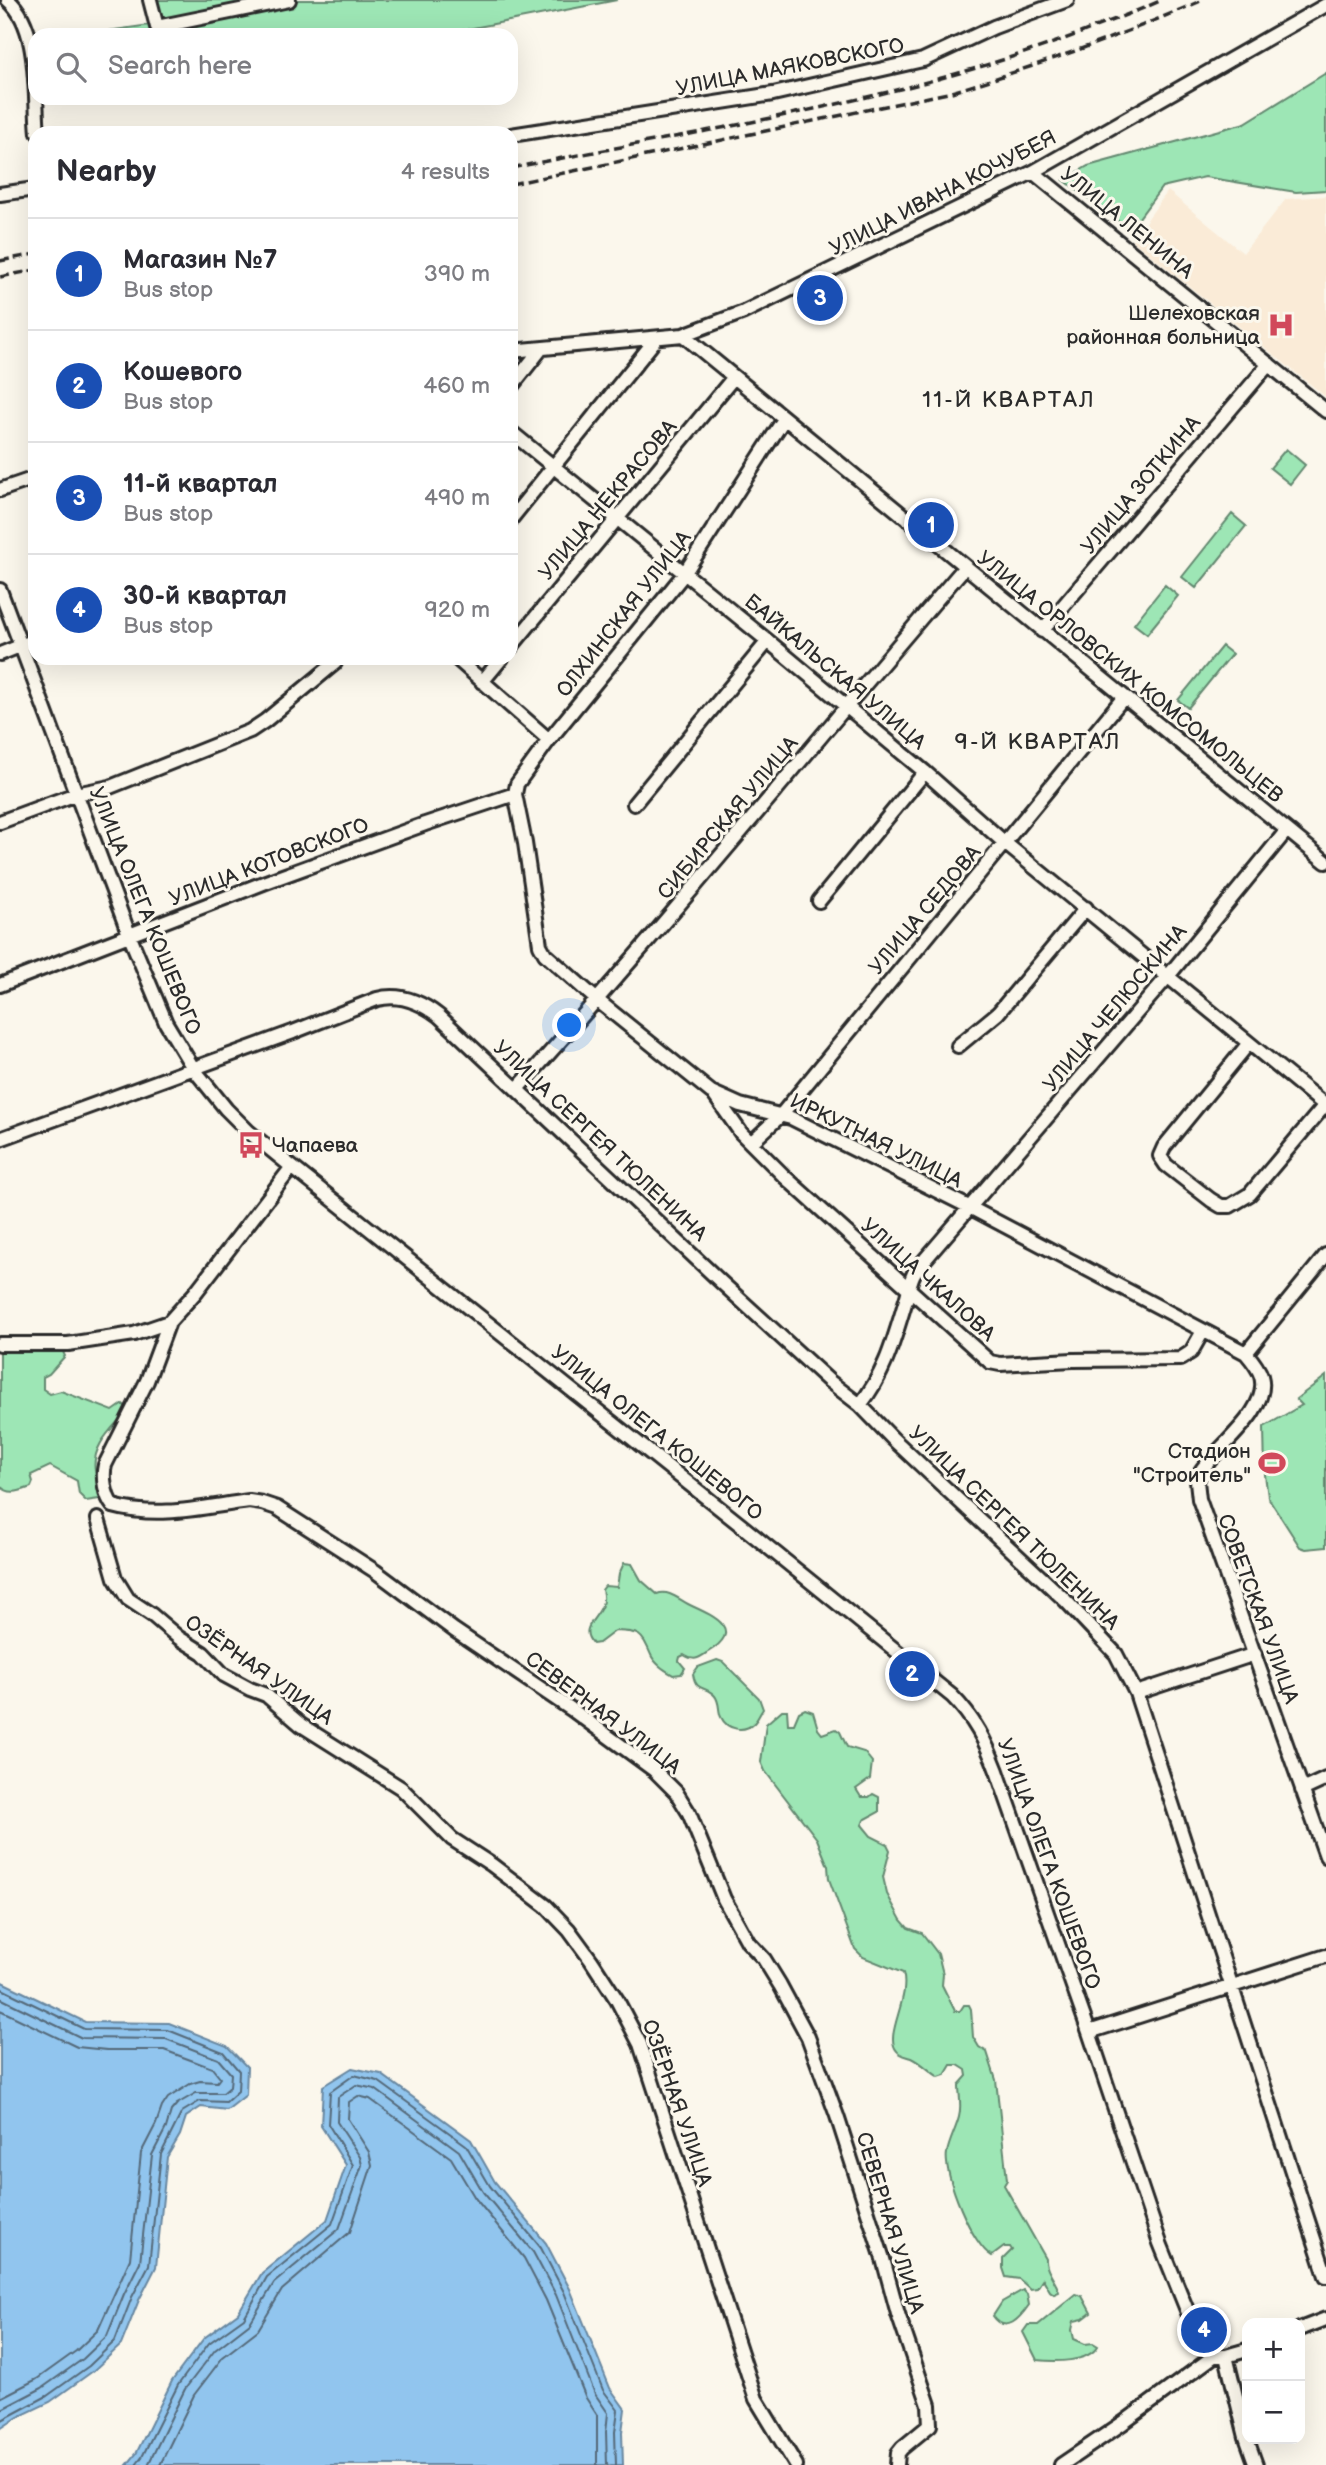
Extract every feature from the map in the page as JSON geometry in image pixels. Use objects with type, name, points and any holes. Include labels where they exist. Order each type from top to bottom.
[{"type":"street","points":[[8,0],[21,14],[28,30]]},
{"type":"street","points":[[150,0],[157,27],[254,4],[289,0]]},
{"type":"street","name":"УЛИЦА МАЯКОВСКОГО","points":[[518,134],[773,94],[923,60],[994,27],[1067,0]]},
{"type":"street","name":"УЛИЦА ИВАНА КОЧУБЕЯ","points":[[518,351],[683,335],[744,313],[1033,172],[1326,5]]},
{"type":"street","points":[[36,105],[38,126]]},
{"type":"street","name":"УЛИЦА ЛЕНИНА","points":[[1033,172],[1326,411]]},
{"type":"street","points":[[0,194],[28,190]]},
{"type":"street","name":"УЛИЦА ОРЛОВСКИХ КОМСОМОЛЬЦЕВ","points":[[683,335],[1326,862]]},
{"type":"street","points":[[518,510],[656,339]]},
{"type":"street","points":[[518,378],[541,349]]},
{"type":"street","name":"УЛИЦА ЗОТКИНА","points":[[1042,631],[1269,364]]},
{"type":"street","name":"УЛИЦА НЕКРАСОВА","points":[[518,639],[734,377]]},
{"type":"street","name":"ОЛХИНСКАЯ УЛИЦА","points":[[514,794],[519,780],[549,740],[684,574],[784,419]]},
{"type":"street","name":"БАЙКАЛЬСКАЯ УЛИЦА","points":[[518,438],[768,640],[1006,844],[1326,1106]]},
{"type":"street","points":[[0,490],[28,480]]},
{"type":"street","name":"СИБИРСКАЯ УЛИЦА","points":[[517,1089],[597,1000],[964,568]]},
{"type":"street","name":"УЛИЦА ОЛЕГА КОШЕВОГО","points":[[0,590],[130,937],[166,1023],[193,1068],[237,1121],[742,1526],[965,1709],[984,1738],[993,1761],[1160,2243],[1197,2335],[1205,2349],[1220,2356]]},
{"type":"street","points":[[634,804],[768,640]]},
{"type":"street","points":[[0,654],[28,643]]},
{"type":"street","points":[[0,822],[76,794],[110,787],[250,731],[333,665]]},
{"type":"street","points":[[464,665],[549,740]]},
{"type":"street","points":[[482,682],[496,665]]},
{"type":"street","name":"УЛИЦА СЕДОВА","points":[[751,1143],[780,1115],[1006,844],[1124,697]]},
{"type":"street","points":[[819,901],[925,772]]},
{"type":"street","name":"ИРКУТНАЯ УЛИЦА","points":[[514,794],[525,843],[540,945],[545,954],[597,1000],[711,1092],[740,1105],[792,1118],[971,1208],[1246,1353]]},
{"type":"street","name":"УЛИЦА КОТОВСКОГО","points":[[0,985],[278,878],[514,794]]},
{"type":"street","name":"УЛИЦА ЧЕЛЮСКИНА","points":[[860,1405],[878,1381],[888,1360],[909,1290],[910,1278],[955,1222],[971,1208],[1169,975],[1287,830]]},
{"type":"street","points":[[958,1046],[998,1013],[1086,908]]},
{"type":"street","name":"УЛИЦА СЕРГЕЯ ТЮЛЕНИНА","points":[[193,1068],[377,999],[396,997],[428,1007],[770,1327],[829,1381],[860,1405],[1110,1646],[1121,1661],[1136,1693],[1326,2276]]},
{"type":"street","points":[[1249,1043],[1164,1147],[1160,1156],[1166,1165],[1215,1203],[1230,1206],[1250,1194],[1326,1106]]},
{"type":"street","points":[[0,1139],[193,1068]]},
{"type":"street","name":"УЛИЦА ЧКАЛОВА","points":[[711,1092],[737,1128],[785,1177],[984,1358],[995,1364],[1180,1359],[1191,1352],[1203,1331]]},
{"type":"street","points":[[0,1344],[68,1344],[134,1334],[169,1322],[195,1293],[292,1167]]},
{"type":"street","points":[[1246,1353],[1326,1255]]},
{"type":"street","name":"СЕВЕРНАЯ УЛИЦА","points":[[169,1322],[147,1381],[105,1465],[103,1477],[110,1504],[122,1509],[149,1513],[249,1502],[277,1508],[375,1571],[454,1630],[571,1709],[654,1770],[677,1791],[724,1899],[748,1942],[780,1985],[808,2036],[837,2116],[883,2259],[901,2325],[929,2405],[930,2425],[902,2448],[898,2453],[897,2465]]},
{"type":"street","name":"СОВЕТСКАЯ УЛИЦА","points":[[1246,1353],[1262,1377],[1256,1408],[1205,1466],[1199,1474],[1197,1485],[1201,1510],[1326,1856]]},
{"type":"street","name":"ОЗЁРНАЯ УЛИЦА","points":[[98,1519],[115,1578],[128,1599],[152,1615],[171,1633],[202,1653],[224,1675],[266,1695],[301,1726],[401,1788],[452,1839],[530,1893],[569,1930],[617,2000],[639,2044],[756,2399],[796,2465]]},
{"type":"street","points":[[1136,1693],[1255,1654]]},
{"type":"street","points":[[1302,1790],[1326,1779]]},
{"type":"street","points":[[1089,2032],[1326,1956]]},
{"type":"street","points":[[1305,2327],[1326,2319]]},
{"type":"street","points":[[1061,2465],[1220,2356],[1242,2351]]},
{"type":"street","points":[[1220,2356],[1256,2465]]},
{"type":"shaded area","name":"Шелеховская районная больница","points":[[1168,191],[1243,253],[1286,199],[1326,196],[1326,397],[1132,240]]},
{"type":"green space","points":[[144,0],[617,0],[473,28],[128,28],[150,25]]},
{"type":"green space","points":[[1326,73],[1326,190],[1296,192],[1205,177],[1162,187],[1130,230],[1064,180],[1088,166],[1245,123]]},
{"type":"green space","points":[[1286,449],[1305,465],[1290,484],[1270,468]]},
{"type":"green space","points":[[1232,514],[1246,526],[1196,588],[1182,577]]},
{"type":"green space","points":[[1165,585],[1178,596],[1147,634],[1134,624]]},
{"type":"green space","points":[[1222,646],[1232,654],[1188,708],[1178,700]]},
{"type":"green space","points":[[0,1350],[62,1350],[65,1356],[43,1377],[43,1389],[50,1394],[61,1391],[113,1411],[123,1404],[126,1407],[126,1412],[104,1438],[96,1454],[95,1471],[99,1499],[86,1501],[79,1494],[77,1481],[50,1466],[31,1475],[31,1487],[11,1492],[0,1486]]},
{"type":"green space","points":[[1326,1376],[1326,1547],[1306,1549],[1300,1547],[1268,1497],[1264,1427],[1302,1405],[1296,1399]]},
{"type":"green space","points":[[624,1563],[632,1564],[641,1580],[657,1594],[675,1596],[717,1620],[725,1631],[719,1644],[697,1658],[684,1655],[680,1657],[679,1661],[685,1668],[681,1674],[673,1675],[658,1664],[642,1638],[635,1633],[615,1631],[599,1643],[593,1644],[588,1637],[588,1630],[601,1607],[602,1590],[605,1586],[617,1587]]},
{"type":"green space","points":[[717,1660],[723,1662],[759,1698],[763,1709],[750,1726],[736,1729],[727,1725],[721,1717],[715,1696],[694,1680],[693,1674],[698,1667]]},
{"type":"green space","points":[[805,1709],[813,1712],[822,1734],[836,1729],[847,1747],[864,1752],[872,1762],[870,1779],[856,1789],[861,1797],[873,1794],[879,1797],[879,1812],[864,1820],[862,1825],[871,1836],[887,1844],[890,1850],[883,1877],[887,1894],[901,1920],[908,1928],[922,1933],[938,1954],[943,1974],[942,1985],[955,2011],[960,2011],[964,2005],[969,2005],[971,2009],[973,2037],[979,2047],[987,2052],[996,2080],[1007,2180],[1004,2185],[1046,2259],[1047,2268],[1059,2292],[1054,2294],[1050,2291],[1043,2279],[1037,2288],[1030,2289],[1019,2279],[1006,2277],[1003,2259],[1012,2250],[1010,2247],[1004,2247],[992,2256],[984,2250],[968,2225],[954,2192],[947,2163],[948,2148],[960,2113],[959,2085],[967,2076],[966,2070],[958,2065],[951,2065],[945,2075],[939,2077],[897,2051],[893,2036],[903,1994],[903,1973],[863,1957],[855,1949],[817,1839],[761,1762],[766,1724],[782,1710],[787,1710],[788,1724],[794,1724],[799,1712]]},
{"type":"green space","points":[[1023,2290],[1027,2294],[1029,2305],[1012,2322],[998,2322],[993,2316],[1002,2302]]},
{"type":"green space","points":[[1076,2294],[1082,2296],[1091,2313],[1074,2321],[1074,2339],[1098,2346],[1087,2356],[1079,2358],[1061,2361],[1037,2360],[1023,2332],[1028,2325],[1038,2325]]},
{"type":"water","points":[[0,1981],[85,2022],[169,2023],[227,2046],[247,2067],[246,2095],[227,2110],[201,2107],[186,2117],[180,2135],[167,2157],[156,2267],[121,2345],[93,2371],[50,2402],[0,2429]]},
{"type":"water","points":[[352,2068],[381,2074],[471,2140],[495,2182],[546,2243],[570,2289],[610,2388],[625,2409],[622,2432],[623,2465],[127,2465],[136,2454],[172,2381],[204,2338],[238,2313],[262,2273],[327,2220],[346,2165],[321,2126],[323,2086]]},
{"type":"railway","points":[[518,167],[728,127],[872,96],[1014,56],[1162,0]]},
{"type":"railway","points":[[518,183],[948,93],[1077,50],[1203,0]]},
{"type":"railway","points":[[0,261],[28,255]]},
{"type":"railway","points":[[0,277],[28,271]]},
{"type":"place","name":"11-й квартал","points":[[820,298]]},
{"type":"place","name":"Шелеховская районная больница","points":[[1281,325]]},
{"type":"place","name":"Магазин №7","points":[[931,525]]},
{"type":"place","name":"Чапаева","points":[[251,1145]]},
{"type":"place","name":"Стадион \"Строитель\"","points":[[1272,1463]]},
{"type":"place","name":"Кошевого","points":[[912,1674]]},
{"type":"place","name":"30-й квартал","points":[[1204,2330]]},
{"type":"district","name":"11-Й КВАРТАЛ","points":[[1009,400]]},
{"type":"district","name":"9-Й КВАРТАЛ","points":[[1038,742]]}]
